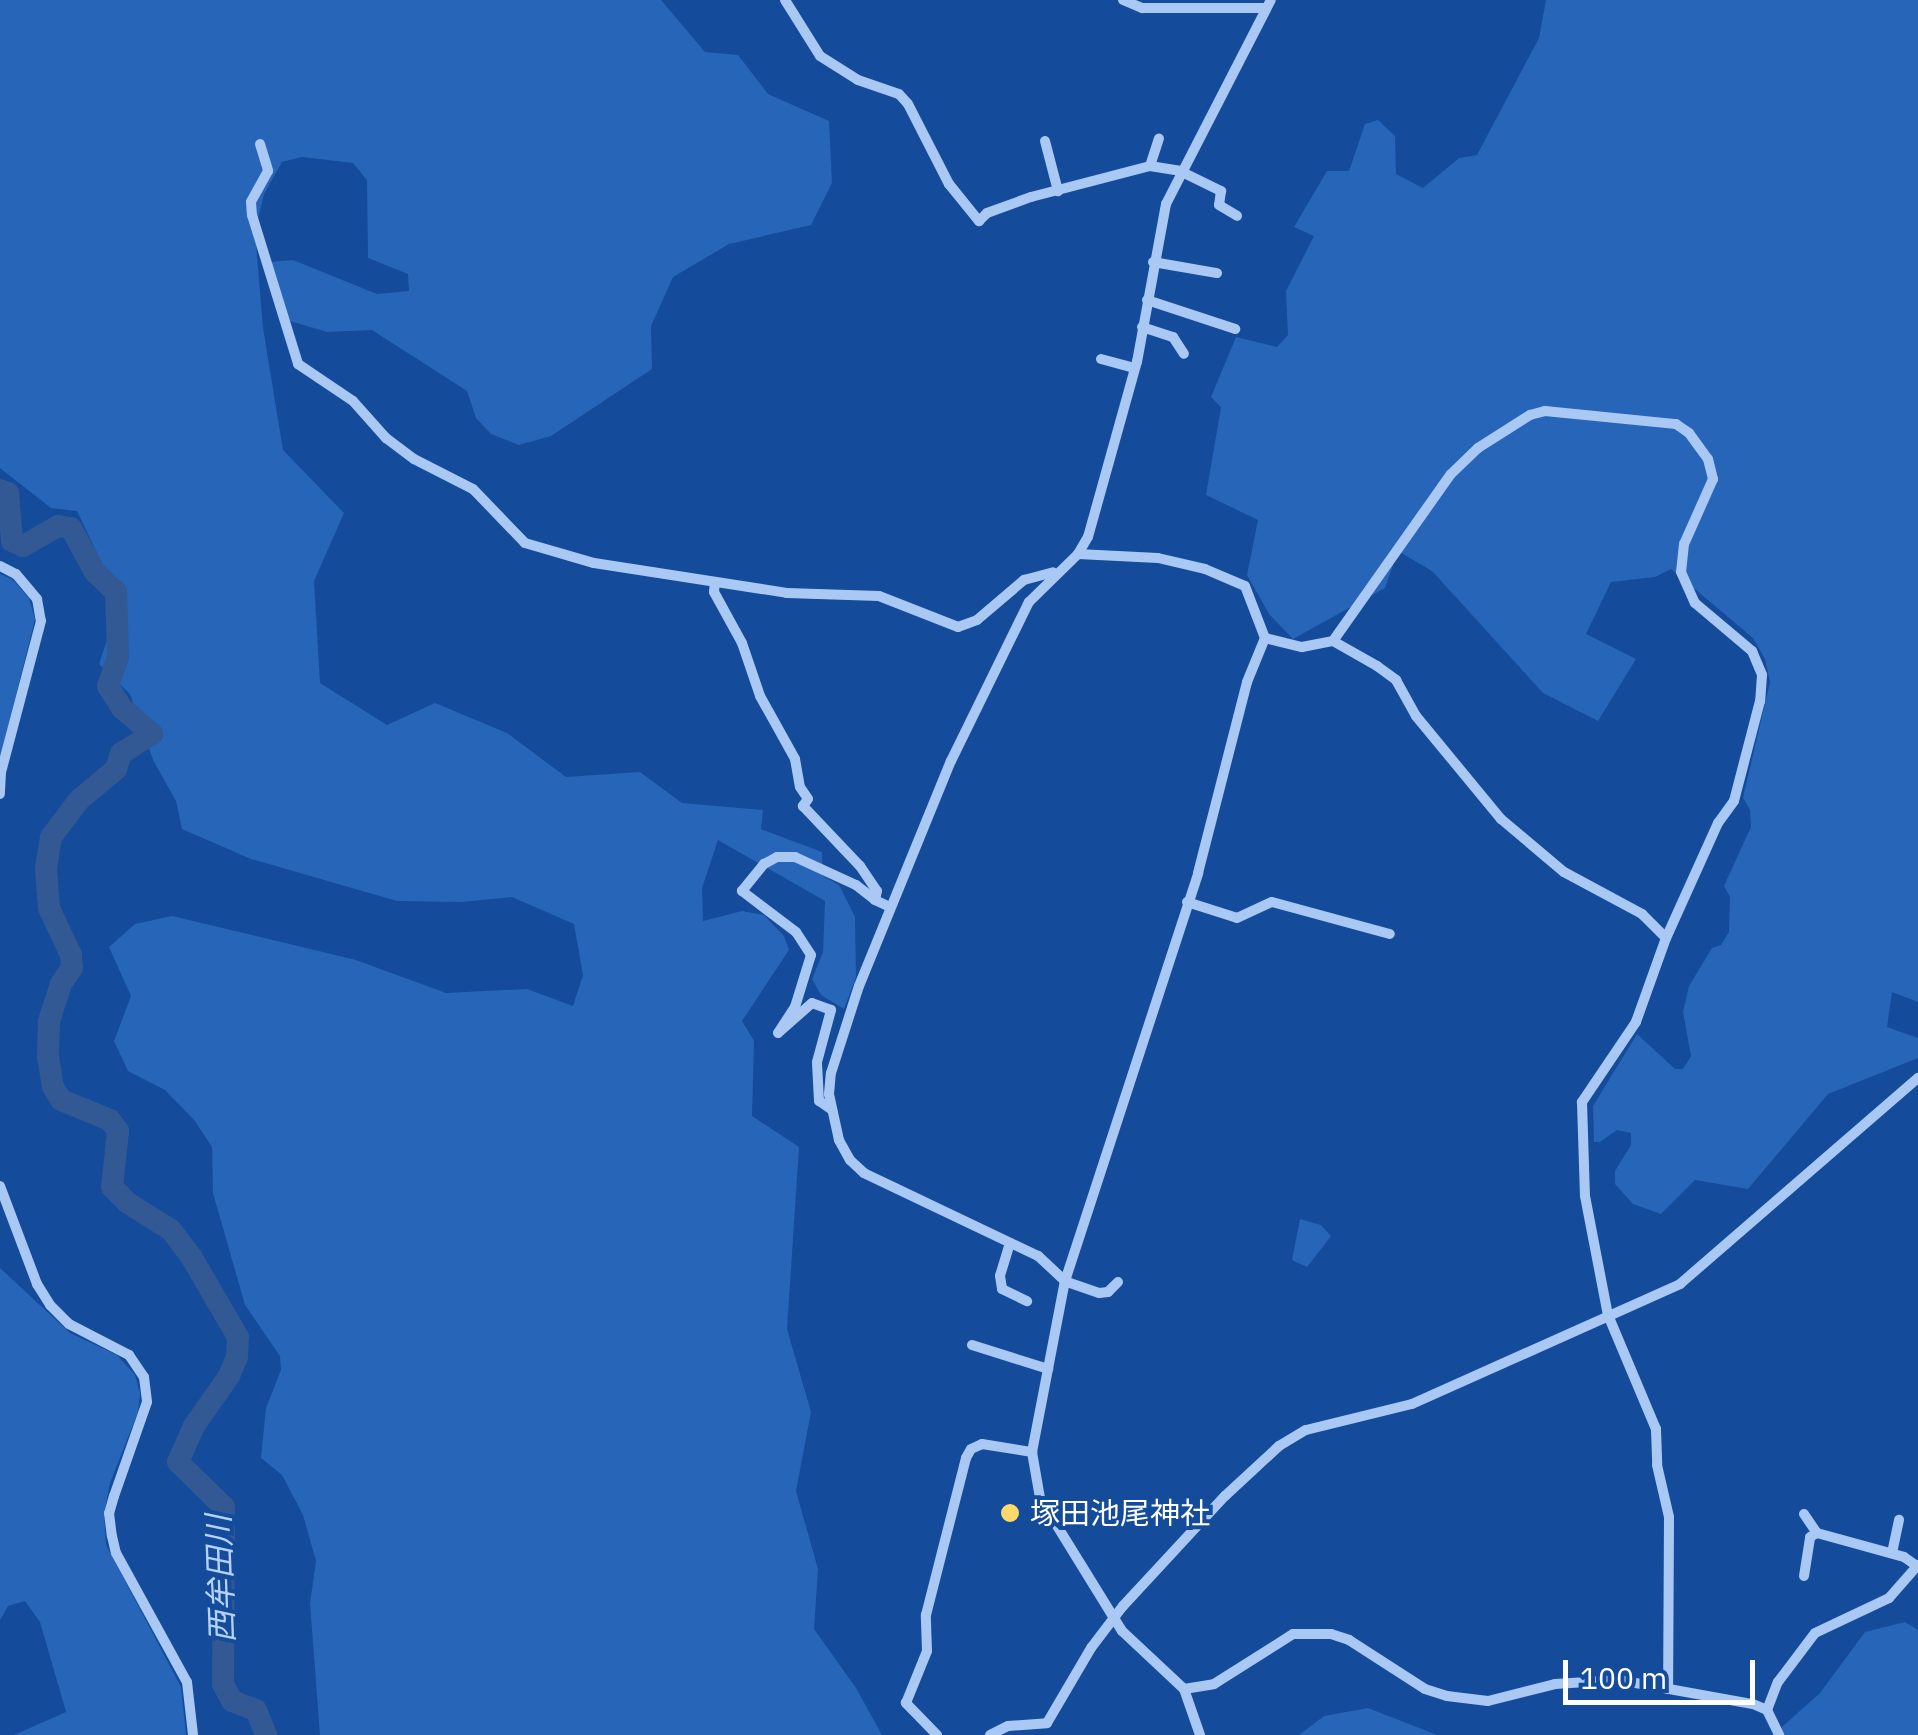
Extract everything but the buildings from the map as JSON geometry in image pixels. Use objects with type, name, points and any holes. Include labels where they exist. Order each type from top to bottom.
[{"type":"street","points":[[785,0],[820,56],[858,80],[899,94],[908,104],[949,184],[979,220],[987,213],[1150,166],[1180,170],[1221,191],[1219,205],[1236,216]]},
{"type":"street","points":[[1123,0],[1142,8],[1269,4]]},
{"type":"street","points":[[1118,1282],[1108,1292],[1099,1293],[1065,1280],[1049,1262],[864,1173],[850,1160],[839,1140],[831,1109],[831,1073],[838,1044],[937,790],[1019,620],[1042,584],[1078,554],[1094,521],[1135,368],[1166,204],[1180,170],[1269,4]]},
{"type":"street","points":[[1150,166],[1159,138]]},
{"type":"street","points":[[1044,141],[1058,191]]},
{"type":"street","points":[[260,144],[268,171],[251,202],[252,215],[298,364],[354,401],[402,450],[472,489],[525,543],[594,563],[786,593],[879,596],[958,627],[977,620],[1024,580],[1058,570]]},
{"type":"street","points":[[1153,262],[1217,273]]},
{"type":"street","points":[[1147,300],[1235,329]]},
{"type":"street","points":[[1142,328],[1173,337],[1184,354]]},
{"type":"street","points":[[1101,359],[1135,368]]},
{"type":"street","points":[[1333,641],[1450,474],[1516,422],[1545,411],[1653,420],[1690,432],[1708,459],[1713,479],[1684,544],[1681,572],[1695,603],[1752,650],[1762,675],[1760,701],[1734,801],[1718,824],[1666,938],[1636,1022],[1582,1102],[1585,1196],[1608,1315],[1656,1429],[1657,1465],[1669,1517],[1668,1689]]},
{"type":"street","points":[[1078,554],[1174,560],[1236,581],[1246,586],[1265,638],[1248,682],[1187,902],[1065,1280],[1032,1452],[1040,1498],[1129,1640],[1184,1690],[1200,1735]]},
{"type":"street","points":[[0,566],[16,574],[37,599],[41,621],[1,772],[0,794]]},
{"type":"street","points":[[715,582],[714,592],[742,643],[760,696],[795,760],[800,787],[808,799],[803,806],[860,866],[877,891],[874,900]]},
{"type":"street","points":[[1265,638],[1302,647],[1333,641],[1396,680],[1416,716],[1501,819],[1564,872],[1642,914],[1666,938]]},
{"type":"street","points":[[831,1109],[822,1108],[819,1101],[817,1062],[831,1010],[812,1003],[778,1034],[795,1008],[811,955],[796,932],[742,890],[764,864],[777,858],[795,858],[856,884],[874,900],[890,907]]},
{"type":"street","points":[[1187,902],[1237,918],[1272,902],[1390,934]]},
{"type":"street","points":[[990,1735],[1008,1726],[1047,1723],[1091,1648],[1116,1617],[1225,1496],[1291,1438],[1412,1404],[1689,1278],[1918,1078]]},
{"type":"street","points":[[0,1186],[36,1284],[50,1305],[69,1324],[129,1356],[144,1377],[147,1402],[109,1513],[112,1536],[116,1553],[187,1682],[193,1735]]},
{"type":"street","points":[[1010,1243],[1000,1276],[1002,1289],[1027,1301]]},
{"type":"street","points":[[972,1345],[1048,1369]]},
{"type":"street","points":[[937,1735],[906,1703],[927,1651],[926,1615],[940,1545],[966,1458],[971,1449],[982,1444],[1032,1452]]},
{"type":"street","points":[[1779,1735],[1767,1710],[1778,1682],[1816,1632],[1890,1598],[1918,1565],[1817,1533],[1804,1514]]},
{"type":"street","points":[[1892,1554],[1899,1520]]},
{"type":"street","points":[[1804,1576],[1810,1537],[1817,1533]]},
{"type":"street","points":[[1184,1690],[1214,1684],[1280,1640],[1311,1633],[1350,1640],[1425,1689],[1466,1701],[1488,1702],[1588,1679],[1668,1689],[1767,1710]]},
{"type":"shaded area","points":[[0,0],[661,0],[705,52],[738,55],[768,94],[829,121],[832,183],[811,225],[729,244],[673,277],[651,326],[652,369],[551,436],[519,445],[491,434],[476,418],[467,391],[372,330],[327,332],[287,320],[271,262],[293,260],[377,294],[409,291],[408,274],[368,258],[367,180],[353,163],[302,157],[282,162],[264,194],[255,232],[263,328],[283,450],[344,513],[314,581],[320,683],[387,725],[435,703],[507,733],[566,777],[640,772],[682,803],[763,810],[761,829],[822,852],[823,876],[839,885],[855,917],[856,977],[844,1009],[821,995],[812,979],[823,952],[825,901],[718,840],[702,888],[703,921],[742,911],[764,915],[784,936],[789,950],[742,1021],[754,1041],[752,1116],[799,1147],[787,1329],[811,1412],[796,1491],[818,1569],[814,1629],[856,1688],[882,1735],[320,1735],[310,1603],[316,1561],[303,1515],[282,1475],[261,1458],[266,1408],[281,1370],[280,1356],[245,1305],[213,1193],[212,1147],[195,1121],[165,1090],[128,1071],[114,1041],[131,996],[109,947],[135,924],[172,916],[356,960],[446,993],[527,989],[573,1006],[583,975],[574,924],[512,897],[461,902],[397,901],[251,859],[182,829],[176,801],[153,760],[130,694],[99,664],[114,619],[111,582],[77,511],[51,508],[0,468]]},
{"type":"shaded area","points":[[1546,0],[1918,0],[1918,1002],[1892,992],[1887,1027],[1918,1038],[1918,1058],[1828,1094],[1748,1189],[1695,1180],[1661,1214],[1633,1204],[1615,1184],[1615,1171],[1631,1145],[1631,1133],[1617,1130],[1594,1142],[1593,1106],[1637,1034],[1675,1069],[1683,1069],[1691,1056],[1683,1012],[1689,986],[1712,948],[1721,945],[1729,932],[1730,897],[1724,886],[1751,827],[1750,810],[1743,798],[1770,682],[1765,659],[1753,638],[1671,569],[1655,577],[1611,582],[1586,634],[1636,659],[1598,721],[1543,693],[1432,571],[1398,551],[1385,588],[1293,639],[1269,614],[1247,575],[1258,520],[1206,495],[1221,407],[1211,397],[1236,337],[1277,347],[1288,335],[1286,291],[1314,236],[1294,227],[1327,171],[1349,171],[1365,124],[1378,120],[1395,136],[1396,174],[1423,188],[1459,158],[1477,155],[1539,38]]},
{"type":"shaded area","points":[[0,574],[12,579],[29,598],[35,619],[0,759]]},
{"type":"shaded area","points":[[1300,1219],[1321,1225],[1331,1236],[1307,1267],[1292,1260]]},
{"type":"shaded area","points":[[0,1268],[70,1333],[117,1355],[135,1375],[140,1394],[138,1412],[110,1483],[104,1515],[106,1545],[181,1687],[186,1735],[14,1735],[66,1712],[40,1622],[25,1601],[8,1606],[0,1620]]},
{"type":"shaded area","points":[[1905,1622],[1918,1630],[1918,1735],[1773,1735],[1820,1693],[1865,1632]]},
{"type":"shaded area","points":[[1368,1708],[1437,1735],[1299,1735],[1324,1716]]},
{"type":"waterway","name":"西牟田川","points":[[0,490],[8,493],[12,541],[23,546],[58,526],[71,528],[95,572],[116,592],[118,657],[108,686],[122,708],[152,734],[121,753],[116,769],[79,800],[51,837],[46,868],[49,908],[71,955],[72,968],[61,984],[49,1022],[48,1056],[53,1087],[61,1100],[110,1120],[118,1131],[112,1187],[128,1203],[171,1230],[238,1337],[237,1357],[229,1376],[194,1426],[178,1462],[224,1507],[223,1684],[232,1701],[256,1710],[266,1735]]},
{"type":"place","name":"塚田池尾神社","points":[[1010,1513]]}]
